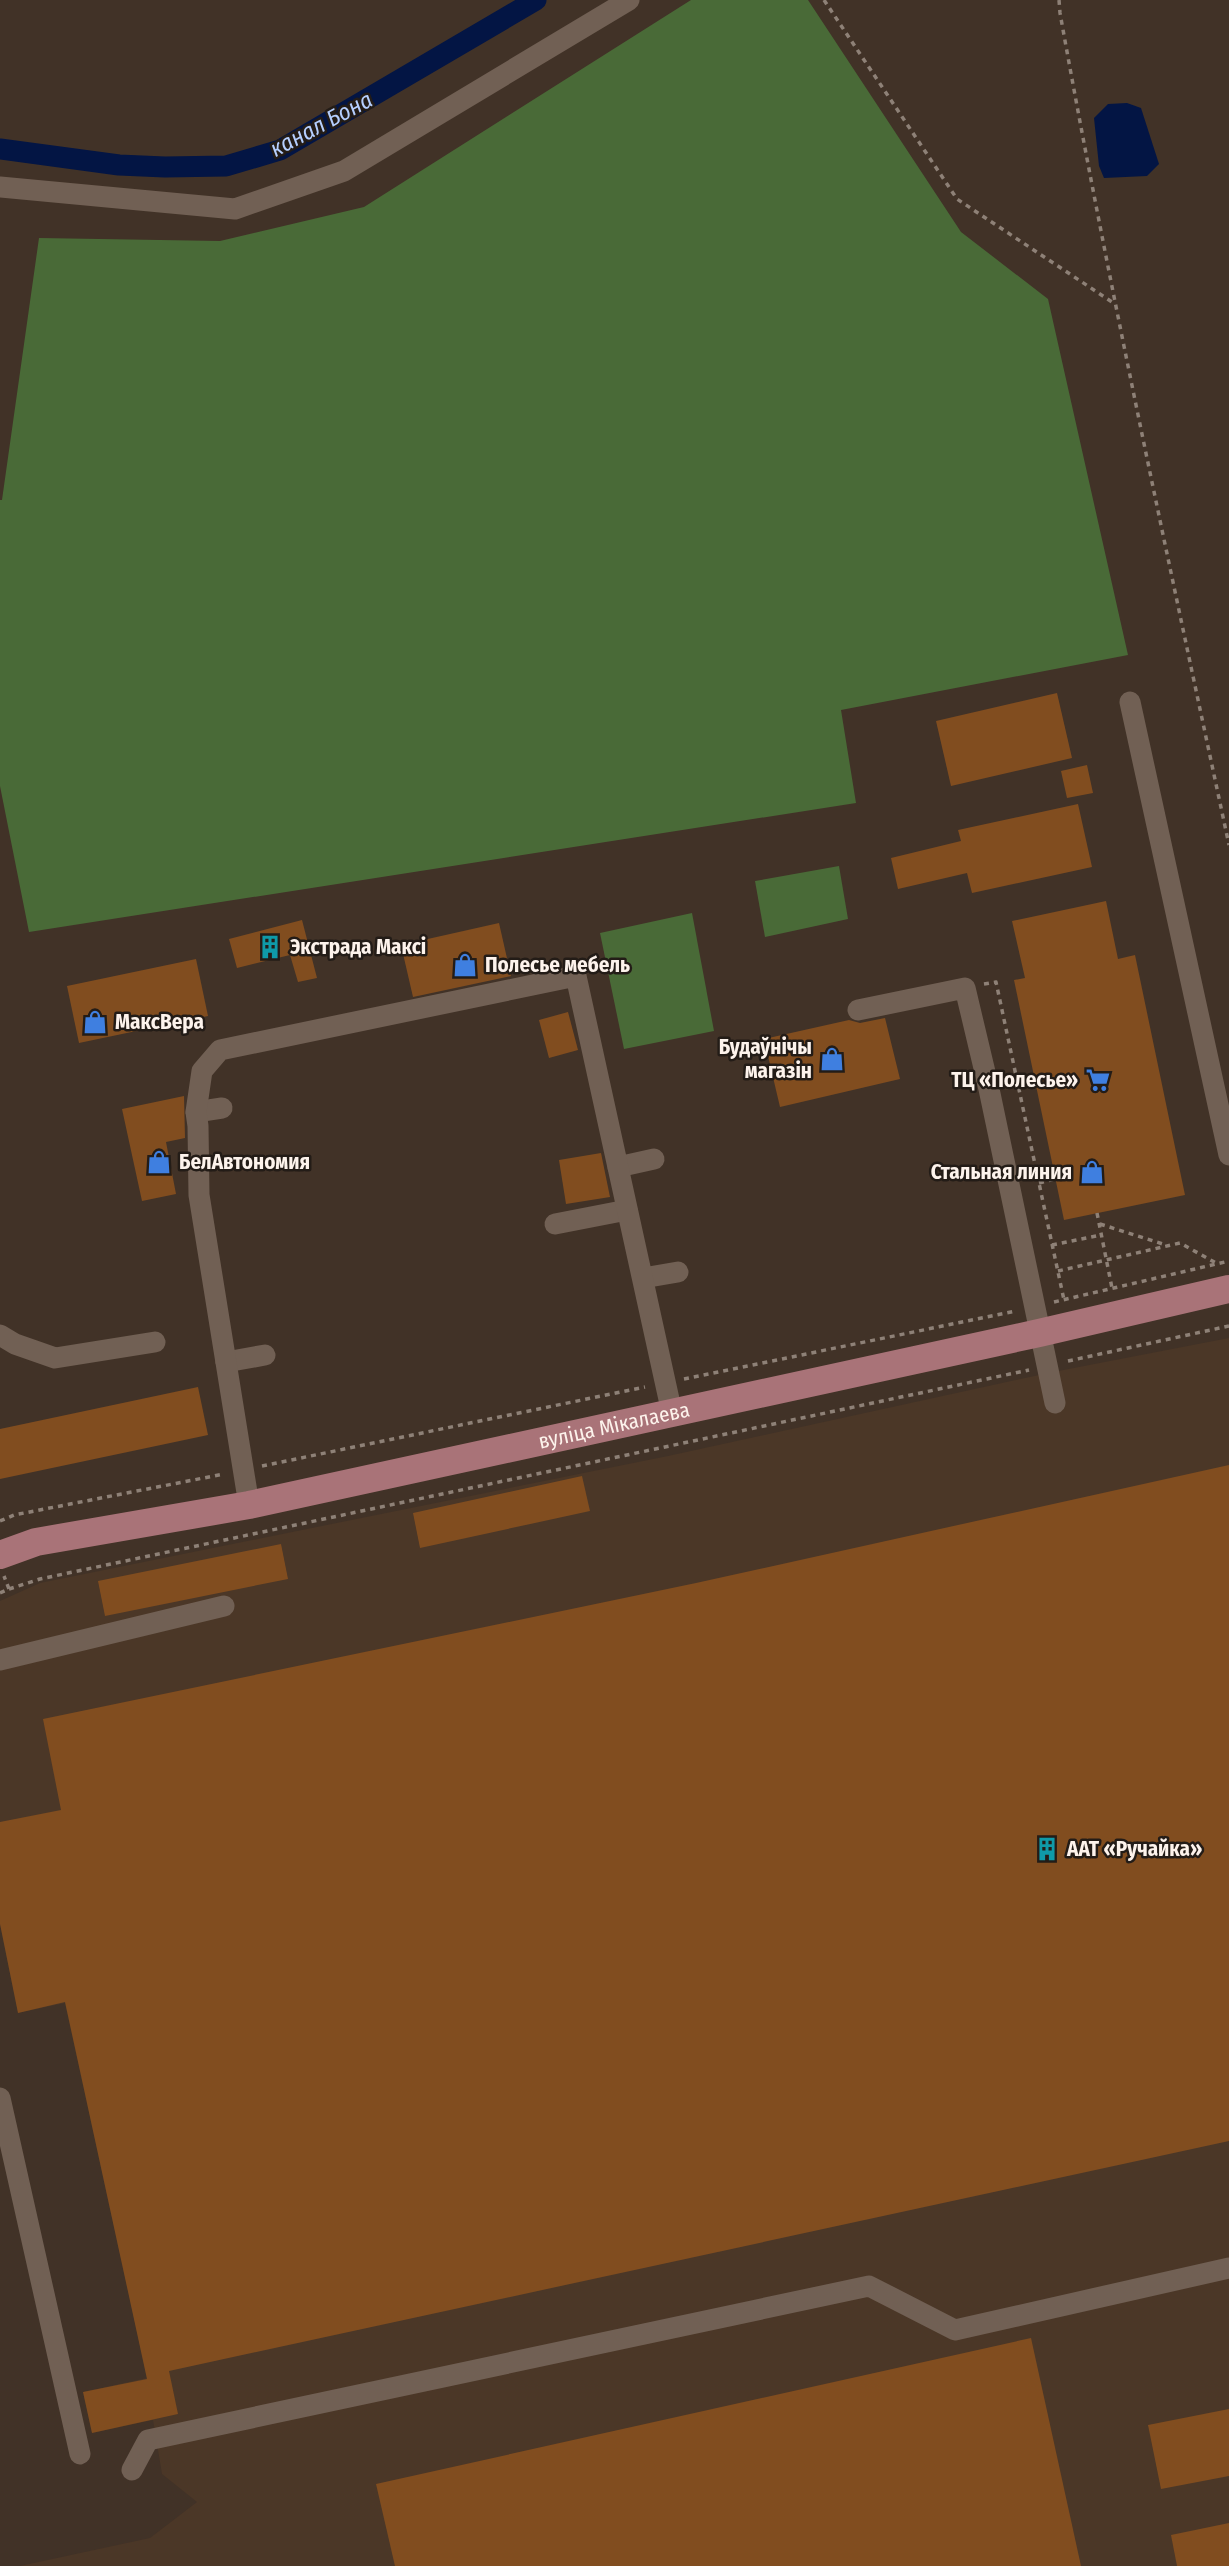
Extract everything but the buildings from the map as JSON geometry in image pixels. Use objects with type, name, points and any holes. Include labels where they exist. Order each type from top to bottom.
[{"type":"main road","name":"вуліца Мікалаева","points":[[0,1555],[36,1542],[249,1504],[672,1413],[1037,1320],[1223,1276]]},
{"type":"lane","points":[[0,187],[235,209],[344,171],[629,0]]},
{"type":"lane","points":[[1130,702],[1229,1155]]},
{"type":"lane","points":[[249,1504],[199,1195],[196,1111],[202,1071],[220,1050],[576,976],[672,1413]]},
{"type":"lane","points":[[858,1010],[965,988],[1055,1403]]},
{"type":"lane","points":[[196,1111],[222,1108]]},
{"type":"lane","points":[[618,1167],[654,1158]]},
{"type":"lane","points":[[555,1224],[627,1210]]},
{"type":"lane","points":[[643,1278],[678,1272]]},
{"type":"lane","points":[[0,1335],[15,1344],[55,1358],[155,1342]]},
{"type":"lane","points":[[226,1362],[265,1355]]},
{"type":"lane","points":[[0,1660],[224,1606]]},
{"type":"lane","points":[[0,2098],[79,2454]]},
{"type":"lane","points":[[132,2470],[148,2440],[869,2286],[955,2330],[1229,2268]]},
{"type":"path","points":[[824,0],[957,199],[1115,304]]},
{"type":"path","points":[[1058,0],[1115,304],[1229,845]]},
{"type":"path","points":[[965,988],[996,982],[1064,1300]]},
{"type":"path","points":[[1039,1182],[1055,1179]]},
{"type":"path","points":[[1097,1213],[1112,1288]]},
{"type":"path","points":[[1100,1224],[1168,1246]]},
{"type":"path","points":[[1052,1245],[1102,1234]]},
{"type":"path","points":[[1058,1271],[1180,1243],[1223,1276]]},
{"type":"path","points":[[1223,1276],[1229,1261]]},
{"type":"path","points":[[0,1521],[14,1515],[665,1382],[1037,1320],[1064,1300],[1112,1288],[1223,1276]]},
{"type":"path","points":[[9,1589],[40,1579],[1229,1326]]},
{"type":"shaded area","points":[[1229,1338],[1229,2566],[20,2566],[150,2538],[197,2502],[162,2474],[153,2420],[92,2433],[83,2392],[147,2378],[65,2003],[18,2013],[0,1924],[0,1601],[40,1583],[668,1456],[1048,1373]]},
{"type":"green space","points":[[691,0],[808,0],[961,232],[1048,299],[1128,655],[841,710],[856,803],[29,932],[0,786],[0,500],[39,238],[220,241],[364,207]]},
{"type":"green space","points":[[839,866],[848,919],[765,937],[755,881]]},
{"type":"green space","points":[[692,913],[714,1031],[624,1049],[600,933]]},
{"type":"water","points":[[1127,103],[1141,108],[1159,164],[1147,176],[1104,178],[1099,166],[1094,118],[1108,104]]},
{"type":"waterway","name":"канал Бона","points":[[0,149],[119,165],[226,166],[280,150],[536,0]]},
{"type":"place","name":"Экстрада Максі","points":[[270,947]]},
{"type":"place","name":"Полесье мебель","points":[[465,965]]},
{"type":"place","name":"МаксBepa","points":[[95,1022]]},
{"type":"place","name":"Будаўнічы магазін","points":[[832,1059]]},
{"type":"place","name":"ТЦ «Полесье»","points":[[1098,1080]]},
{"type":"place","name":"БелАвтономия","points":[[159,1162]]},
{"type":"place","name":"Стальная линия","points":[[1092,1172]]},
{"type":"place","name":"ААТ «Ручайка»","points":[[1047,1849]]}]
